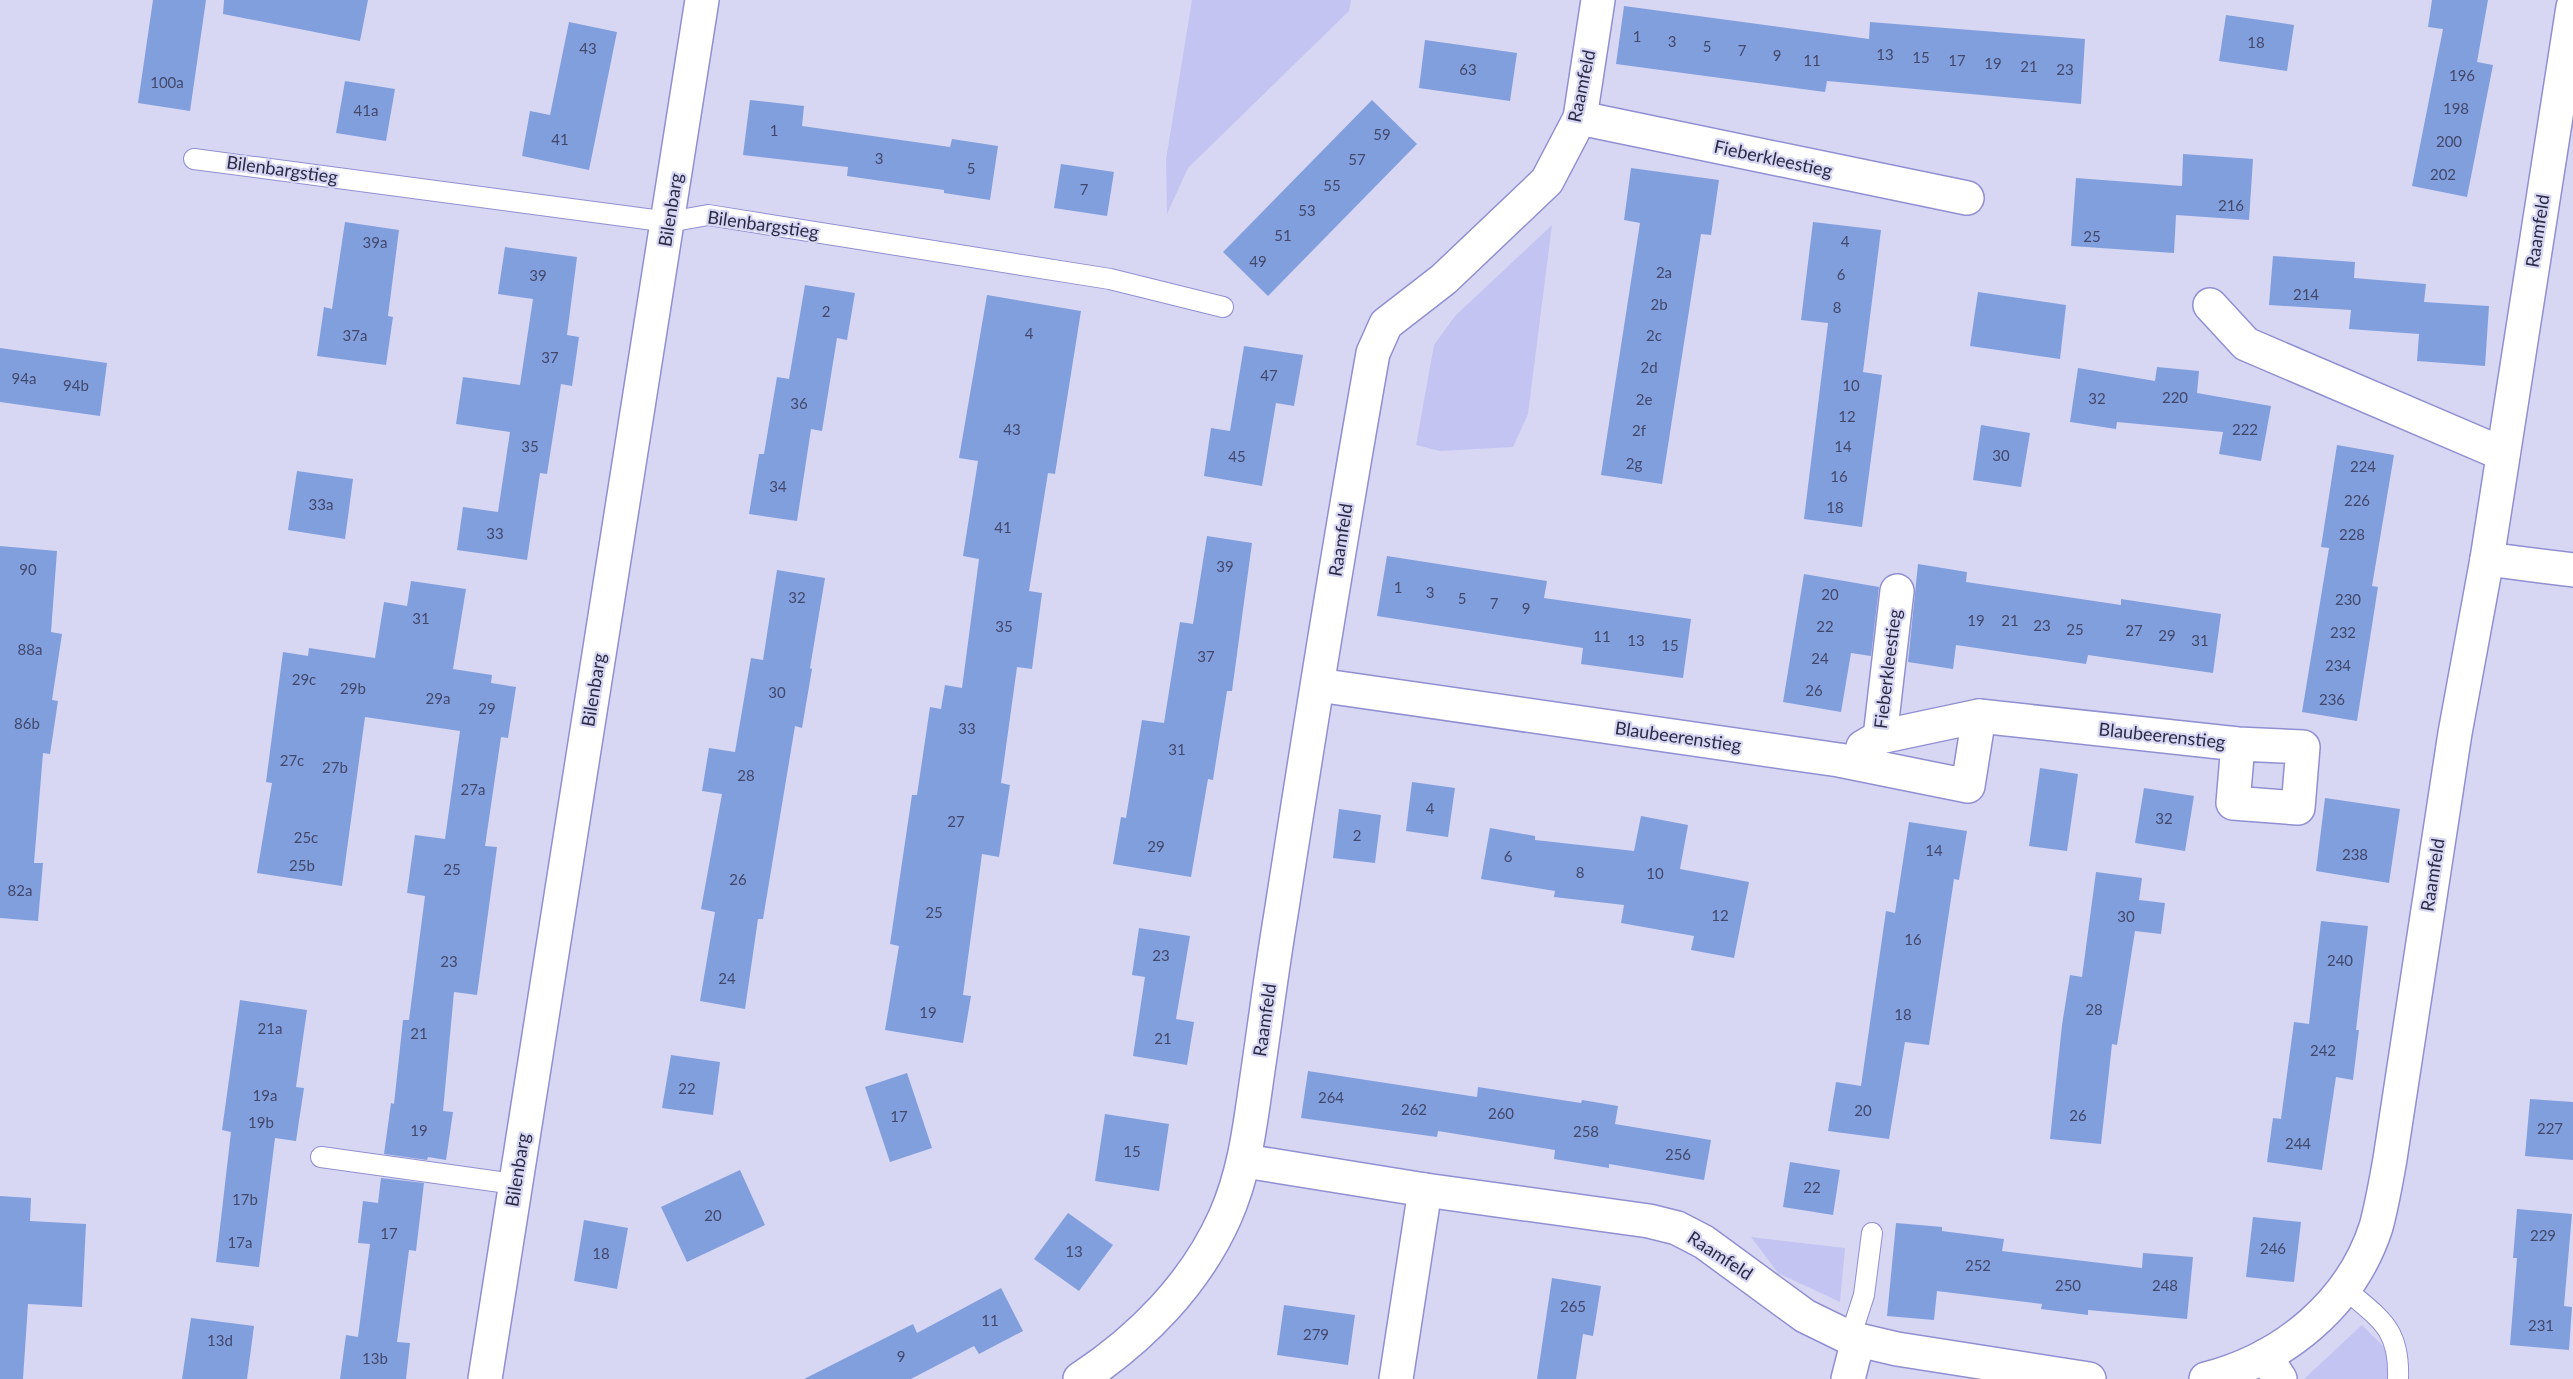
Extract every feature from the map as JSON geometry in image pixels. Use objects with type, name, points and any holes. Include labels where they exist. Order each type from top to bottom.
[{"type":"street","name":"Bilenbarg","points":[[485,1379],[669,222],[702,0]]},
{"type":"street","name":"Raamfeld","points":[[1080,1379],[1112,1358],[1144,1330],[1188,1278],[1210,1246],[1224,1218],[1245,1161],[1281,915],[1373,353],[1386,324],[1444,279],[1547,181],[1580,118],[1598,0]]},
{"type":"street","name":"Raamfeld","points":[[2206,1379],[2246,1366],[2273,1368],[2299,1335],[2319,1317],[2344,1288],[2368,1246],[2375,1227],[2387,1176],[2456,733],[2487,559],[2573,7]]},
{"type":"street","name":"Fieberkleestieg","points":[[1580,118],[1967,198]]},
{"type":"street","points":[[2210,305],[2246,344],[2503,454]]},
{"type":"street","points":[[2487,559],[2573,570]]},
{"type":"street","name":"Fieberkleestieg","points":[[1839,760],[1880,737],[1897,591]]},
{"type":"street","name":"Blaubeerenstieg","points":[[1318,685],[1839,760],[1968,786],[1979,716]]},
{"type":"street","name":"Blaubeerenstieg","points":[[1880,737],[1979,716],[2238,744]]},
{"type":"street","name":"Raamfeld","points":[[1245,1161],[1425,1190],[1649,1221],[1677,1228],[1713,1248],[1805,1316],[1854,1339],[2089,1379]]},
{"type":"street","points":[[1396,1379],[1425,1190]]},
{"type":"street","points":[[1848,1379],[1854,1339]]},
{"type":"lane","name":"Bilenbargstieg","points":[[194,159],[669,222],[708,215],[1110,279],[1223,307]]},
{"type":"lane","points":[[321,1157],[515,1184]]},
{"type":"lane","points":[[1854,1339],[1864,1295],[1872,1233]]},
{"type":"lane","points":[[2344,1288],[2392,1333],[2396,1343],[2398,1379]]},
{"type":"shaded area","points":[[1192,0],[1351,0],[1349,11],[1188,168],[1167,214],[1166,160]]},
{"type":"shaded area","points":[[1552,225],[1528,414],[1513,447],[1440,451],[1416,445],[1434,345],[1455,316]]},
{"type":"shaded area","points":[[1751,1237],[1845,1248],[1840,1302],[1778,1273]]},
{"type":"shaded area","points":[[2362,1325],[2386,1349],[2388,1379],[2304,1379]]},
{"type":"building","points":[[153,0],[206,0],[190,111],[138,103]]},
{"type":"building","points":[[224,0],[368,0],[360,41],[223,14]]},
{"type":"building","points":[[2432,0],[2488,0],[2477,62],[2493,65],[2467,197],[2412,186],[2443,29],[2428,27]]},
{"type":"building","points":[[1624,6],[1869,39],[1870,22],[2085,39],[2081,104],[1827,81],[1825,92],[1616,64]]},
{"type":"building","points":[[2226,15],[2294,25],[2287,71],[2219,61]]},
{"type":"building","points":[[569,22],[617,32],[589,170],[522,156],[530,111],[550,115]]},
{"type":"building","points":[[1425,40],[1517,53],[1510,101],[1419,88]]},
{"type":"building","points":[[345,81],[395,89],[386,141],[336,133]]},
{"type":"building","points":[[750,100],[804,106],[802,126],[950,147],[952,139],[998,146],[990,200],[944,193],[944,190],[847,176],[848,167],[743,155]]},
{"type":"building","points":[[1372,100],[1417,144],[1268,296],[1223,252]]},
{"type":"building","points":[[2183,154],[2253,159],[2249,220],[2176,215],[2174,253],[2071,246],[2076,178],[2182,186]]},
{"type":"building","points":[[1061,164],[1114,172],[1107,216],[1054,208]]},
{"type":"building","points":[[1631,168],[1719,180],[1711,235],[1701,234],[1662,484],[1601,475],[1640,223],[1624,220]]},
{"type":"building","points":[[345,222],[399,230],[388,316],[393,317],[386,365],[317,356],[324,307],[332,309]]},
{"type":"building","points":[[1813,222],[1881,230],[1863,372],[1882,375],[1862,527],[1804,519],[1828,323],[1801,320]]},
{"type":"building","points":[[505,247],[577,257],[567,335],[579,337],[572,386],[561,384],[547,474],[540,473],[527,560],[457,550],[463,507],[498,512],[510,432],[456,424],[463,377],[520,385],[533,299],[498,294]]},
{"type":"building","points":[[2273,256],[2355,262],[2354,278],[2426,284],[2424,302],[2489,306],[2485,366],[2417,361],[2419,334],[2349,329],[2351,310],[2269,305]]},
{"type":"building","points":[[805,285],[855,293],[847,340],[837,338],[822,431],[811,429],[797,521],[749,514],[759,454],[764,454],[777,377],[789,379]]},
{"type":"building","points":[[1978,292],[2066,305],[2060,359],[1970,346]]},
{"type":"building","points":[[987,295],[1081,311],[1055,474],[1048,473],[1029,591],[1042,593],[1032,669],[1017,667],[1001,783],[1010,785],[999,857],[982,854],[963,995],[971,996],[963,1043],[885,1030],[899,946],[890,944],[912,795],[917,795],[930,707],[941,709],[945,685],[962,688],[979,559],[963,556],[978,461],[959,458]]},
{"type":"building","points":[[1244,346],[1303,355],[1294,406],[1276,403],[1262,486],[1204,476],[1211,428],[1230,431]]},
{"type":"building","points":[[0,348],[107,363],[100,416],[0,402]]},
{"type":"building","points":[[2157,367],[2199,371],[2197,393],[2271,406],[2261,461],[2219,454],[2223,432],[2117,422],[2116,429],[2070,422],[2078,368],[2155,381]]},
{"type":"building","points":[[1981,425],[2030,433],[2021,487],[1973,480]]},
{"type":"building","points":[[2337,445],[2394,455],[2372,586],[2378,587],[2357,721],[2302,712],[2329,548],[2321,547]]},
{"type":"building","points":[[297,471],[353,479],[345,539],[288,530]]},
{"type":"building","points":[[1207,536],[1252,543],[1232,691],[1227,691],[1213,780],[1208,779],[1191,877],[1113,864],[1121,817],[1126,818],[1142,720],[1164,723],[1180,622],[1193,624]]},
{"type":"building","points":[[0,546],[57,551],[51,632],[62,634],[52,700],[58,701],[50,754],[43,753],[34,863],[43,863],[38,921],[0,918]]},
{"type":"building","points":[[1387,556],[1547,581],[1544,598],[1691,619],[1683,678],[1581,664],[1583,648],[1377,616]]},
{"type":"building","points":[[1918,564],[1967,572],[1966,582],[2121,605],[2121,599],[2221,614],[2213,673],[2088,655],[2086,664],[1956,645],[1953,669],[1908,662]]},
{"type":"building","points":[[777,570],[825,578],[802,728],[795,726],[763,919],[758,919],[745,1009],[700,1001],[715,912],[701,909],[722,794],[702,791],[709,748],[735,752],[751,658],[763,660]]},
{"type":"building","points":[[1804,574],[1879,587],[1871,656],[1851,653],[1841,712],[1783,702]]},
{"type":"building","points":[[411,581],[466,589],[453,669],[492,675],[491,683],[516,687],[508,738],[501,737],[485,846],[497,847],[477,995],[454,992],[443,1111],[453,1112],[446,1160],[428,1157],[427,1160],[384,1154],[391,1103],[394,1104],[403,1020],[409,1020],[425,896],[407,893],[415,835],[445,839],[460,731],[365,717],[342,886],[257,873],[272,783],[266,782],[283,652],[308,656],[309,648],[375,658],[384,602],[407,606]]},
{"type":"building","points":[[2040,768],[2078,774],[2067,851],[2029,846]]},
{"type":"building","points":[[1412,782],[1455,788],[1448,837],[1406,831]]},
{"type":"building","points":[[2144,788],[2194,796],[2185,851],[2135,843]]},
{"type":"building","points":[[2325,798],[2400,809],[2389,883],[2316,871]]},
{"type":"building","points":[[1339,809],[1381,815],[1375,863],[1333,858]]},
{"type":"building","points":[[1641,816],[1688,825],[1680,869],[1749,882],[1734,958],[1691,950],[1694,936],[1621,923],[1624,905],[1554,897],[1555,891],[1481,879],[1490,828],[1535,836],[1535,840],[1634,851]]},
{"type":"building","points":[[1909,822],[1967,831],[1959,880],[1954,879],[1929,1045],[1905,1042],[1889,1139],[1828,1131],[1836,1082],[1861,1086],[1886,911],[1895,913]]},
{"type":"building","points":[[2096,872],[2142,878],[2139,900],[2165,903],[2161,934],[2135,931],[2117,1045],[2112,1044],[2101,1144],[2050,1139],[2062,1025],[2070,975],[2082,977]]},
{"type":"building","points":[[2321,921],[2368,926],[2356,1030],[2359,1030],[2353,1080],[2336,1077],[2322,1170],[2267,1162],[2273,1118],[2281,1119],[2294,1022],[2309,1024]]},
{"type":"building","points":[[1139,928],[1190,936],[1176,1019],[1194,1022],[1187,1065],[1133,1056],[1145,977],[1132,975]]},
{"type":"building","points":[[240,1000],[307,1010],[296,1087],[304,1088],[296,1141],[275,1138],[259,1267],[216,1262],[231,1132],[222,1130]]},
{"type":"building","points":[[671,1055],[720,1062],[713,1115],[662,1108]]},
{"type":"building","points":[[1308,1071],[1477,1097],[1478,1087],[1581,1103],[1582,1100],[1618,1106],[1615,1124],[1711,1140],[1704,1180],[1609,1164],[1609,1168],[1554,1159],[1555,1150],[1438,1131],[1437,1137],[1301,1118]]},
{"type":"building","points":[[907,1073],[932,1148],[890,1162],[865,1087]]},
{"type":"building","points":[[2530,1099],[2573,1102],[2573,1160],[2525,1156]]},
{"type":"building","points":[[1105,1114],[1169,1124],[1159,1191],[1095,1181]]},
{"type":"building","points":[[1790,1162],[1840,1170],[1833,1215],[1783,1207]]},
{"type":"building","points":[[740,1170],[765,1225],[687,1262],[661,1207]]},
{"type":"building","points":[[381,1178],[424,1183],[416,1251],[409,1250],[397,1342],[410,1343],[406,1379],[340,1379],[346,1335],[358,1337],[370,1244],[358,1243],[363,1201],[378,1203]]},
{"type":"building","points":[[0,1196],[31,1198],[30,1221],[86,1224],[82,1307],[28,1304],[23,1379],[0,1379]]},
{"type":"building","points":[[2517,1209],[2572,1214],[2564,1306],[2572,1307],[2569,1350],[2510,1345],[2517,1258],[2513,1258]]},
{"type":"building","points":[[1068,1213],[1113,1245],[1079,1291],[1034,1259]]},
{"type":"building","points":[[2253,1217],[2301,1222],[2294,1282],[2246,1277]]},
{"type":"building","points":[[584,1220],[628,1228],[617,1289],[574,1281]]},
{"type":"building","points":[[1896,1223],[1942,1227],[1942,1231],[2004,1239],[2002,1251],[2142,1268],[2143,1253],[2193,1257],[2187,1319],[2088,1310],[2088,1315],[2041,1309],[2042,1304],[1937,1291],[1934,1320],[1887,1316]]},
{"type":"building","points":[[1552,1278],[1601,1286],[1593,1336],[1583,1334],[1576,1379],[1537,1379]]},
{"type":"building","points":[[1001,1288],[1023,1331],[979,1354],[974,1346],[911,1379],[804,1379],[913,1324],[917,1333]]},
{"type":"building","points":[[1284,1305],[1355,1315],[1348,1365],[1277,1355]]},
{"type":"building","points":[[191,1318],[254,1326],[247,1379],[182,1379]]}]
